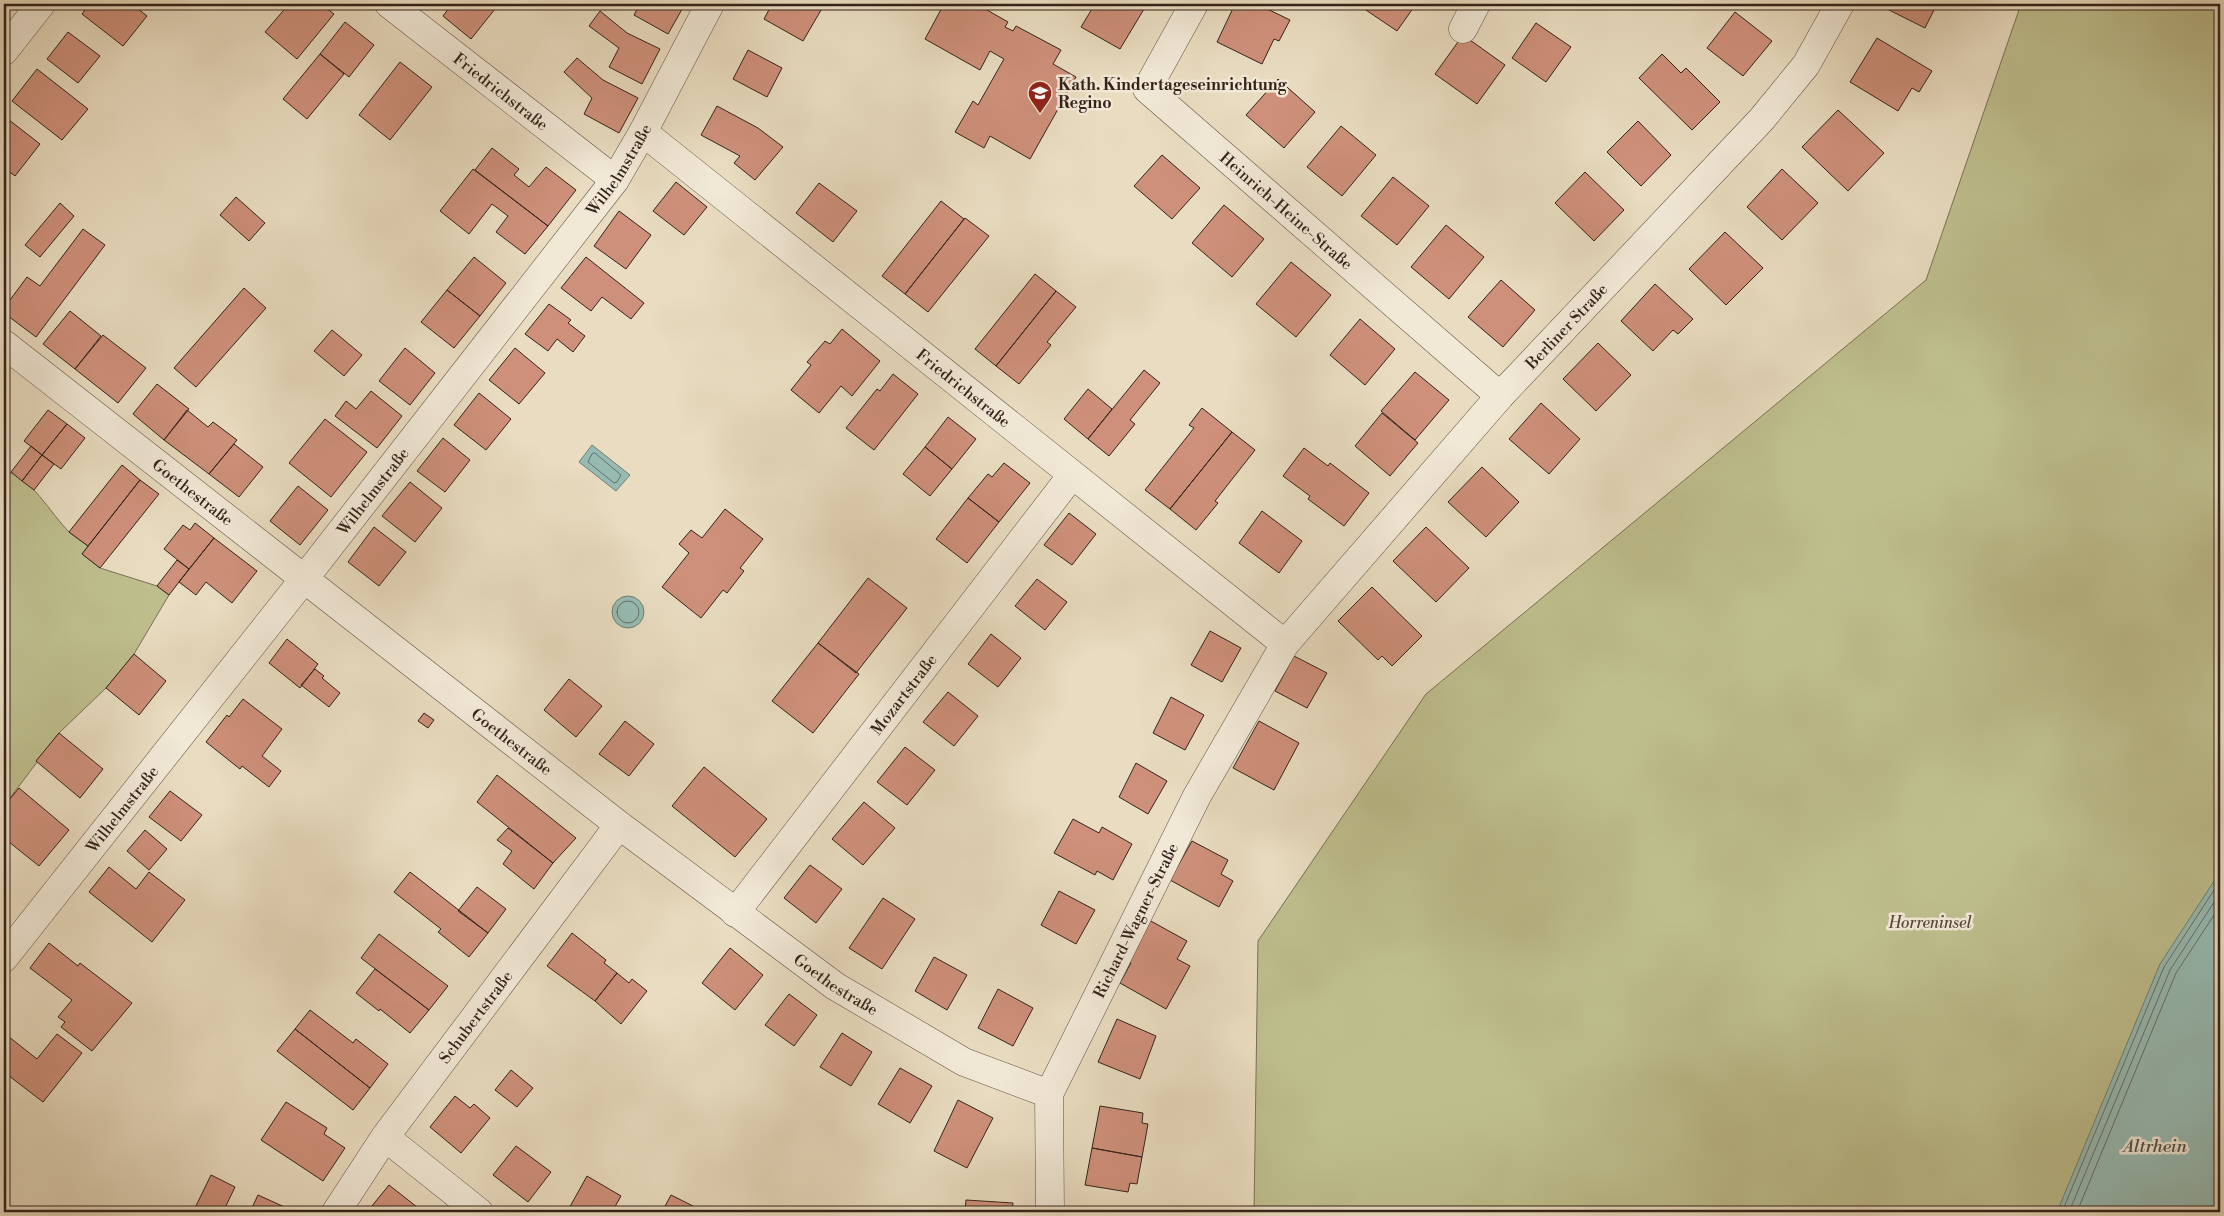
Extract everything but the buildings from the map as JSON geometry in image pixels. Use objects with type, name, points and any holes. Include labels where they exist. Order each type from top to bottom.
[{"type":"street","points":[[4,51],[41,4]]},
{"type":"street","name":"Friedrichstraße","points":[[389,4],[615,180]]},
{"type":"street","name":"Wilhelmstraße","points":[[4,958],[304,579],[615,180],[643,132],[710,4]]},
{"type":"street","name":"Heinrich-Heine-Straße","points":[[1194,4],[1148,89],[1500,396]]},
{"type":"street","points":[[1463,28],[1476,4]]},
{"type":"street","name":"Berliner Straße","points":[[1285,644],[1500,396],[1761,120],[1806,65],[1840,4]]},
{"type":"street","name":"Friedrichstraße","points":[[643,132],[1285,644]]},
{"type":"street","name":"Goethestraße","points":[[4,344],[619,825],[834,986],[964,1062],[1049,1094]]},
{"type":"street","name":"Mozartstraße","points":[[735,913],[1072,475]]},
{"type":"street","name":"Richard-Wagner-Straße","points":[[1050,1212],[1049,1094],[1196,796],[1285,644]]},
{"type":"street","name":"Schubertstraße","points":[[336,1212],[385,1137],[619,825]]},
{"type":"street","points":[[385,1137],[479,1212]]},
{"type":"green space","name":"Horreninsel","points":[[2021,4],[2220,4],[2220,1212],[1254,1212],[1258,941],[1426,694],[1926,280]]},
{"type":"green space","points":[[4,471],[14,474],[23,480],[40,496],[69,532],[88,546],[82,554],[100,568],[157,586],[169,595],[134,654],[106,688],[59,733],[4,806]]},
{"type":"water","points":[[592,445],[630,475],[616,491],[579,462]]},
{"type":"water","points":[[628,596],[640,600],[644,612],[640,624],[628,628],[616,624],[612,612],[616,600]]},
{"type":"water","name":"Altrhein","points":[[2220,872],[2220,1212],[2057,1212],[2160,964]]},
{"type":"place","name":"Kath. Kindertageseinrichtung Regino","points":[[1040,114]]}]
